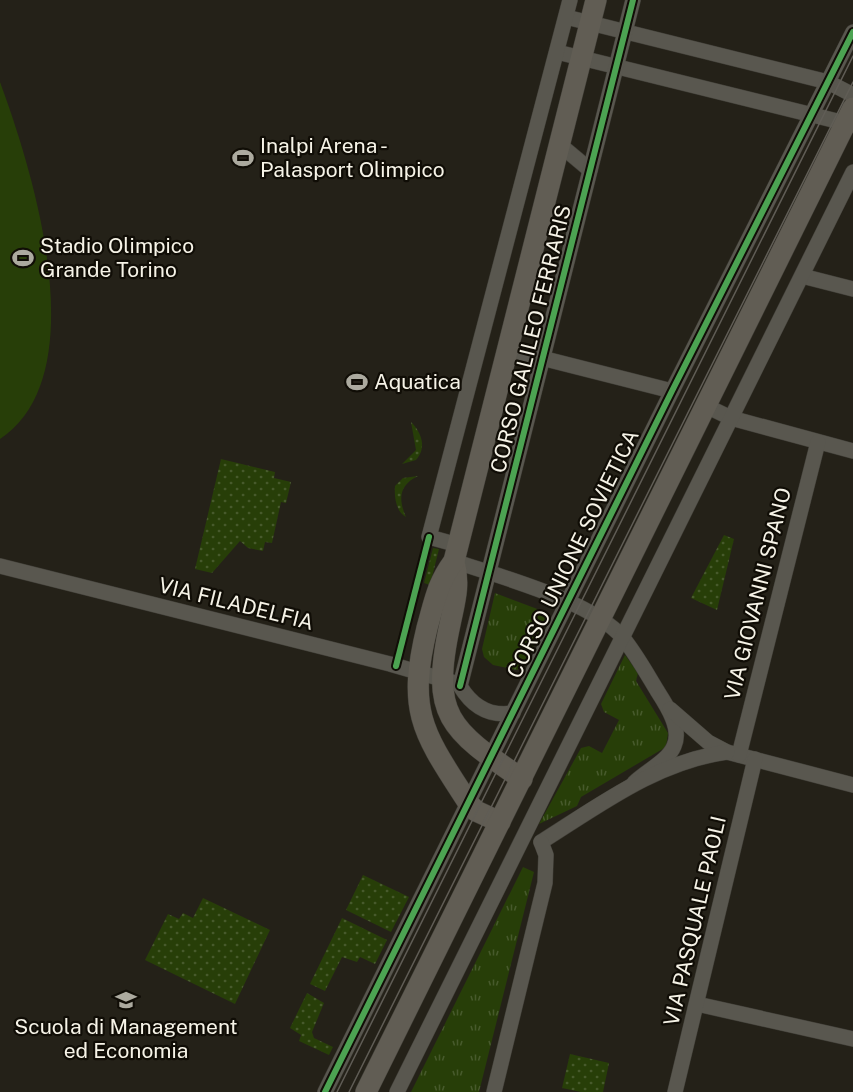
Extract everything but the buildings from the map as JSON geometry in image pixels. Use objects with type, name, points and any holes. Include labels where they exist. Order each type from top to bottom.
[{"type":"main road","name":"CORSO GALILEO FERRARIS","points":[[456,553],[596,0]]},
{"type":"main road","points":[[366,1092],[851,115]]},
{"type":"main road","points":[[456,553],[440,580],[418,672],[419,714],[423,727],[469,804],[476,811],[500,822]]},
{"type":"main road","points":[[456,553],[459,582],[451,682],[444,699],[452,720],[471,742],[522,779]]},
{"type":"street","points":[[541,842],[634,783],[669,755],[675,745],[677,732],[668,707],[623,637],[601,618],[569,603],[489,573],[429,537],[570,0]]},
{"type":"street","name":"CORSO GALILEO FERRARIS","points":[[451,682],[489,573],[633,0]]},
{"type":"street","points":[[566,17],[828,82],[853,94]]},
{"type":"street","name":"CORSO UNIONE SOVIETICA","points":[[326,1092],[672,391],[853,32]]},
{"type":"street","points":[[557,52],[812,114],[851,115]]},
{"type":"street","points":[[828,82],[853,82]]},
{"type":"street","points":[[559,144],[590,170]]},
{"type":"street","points":[[397,1092],[853,172]]},
{"type":"street","points":[[802,276],[853,289]]},
{"type":"street","points":[[506,349],[672,391]]},
{"type":"street","points":[[706,406],[731,418],[853,451]]},
{"type":"street","name":"VIA GIOVANNI SPANO","points":[[733,754],[818,442]]},
{"type":"street","name":"VIA FILADELFIA","points":[[0,566],[451,682]]},
{"type":"street","points":[[451,682],[484,710],[499,715],[513,713]]},
{"type":"street","points":[[668,707],[708,742],[733,754],[853,784]]},
{"type":"street","points":[[634,783],[687,760],[733,754]]},
{"type":"street","name":"VIA PASQUALE PAOLI","points":[[675,1092],[755,759]]},
{"type":"street","points":[[522,779],[546,792]]},
{"type":"street","points":[[494,1092],[545,883],[546,855],[541,842],[500,822]]},
{"type":"street","points":[[697,1004],[853,1039]]},
{"type":"green space","name":"Stadio Olimpico Grande Torino","points":[[0,82],[27,165],[40,216],[48,269],[51,320],[45,368],[29,409],[0,439]]},
{"type":"green space","points":[[411,422],[422,441],[421,451],[416,460],[402,464],[416,450]]},
{"type":"green space","points":[[221,459],[275,472],[274,478],[291,482],[286,503],[281,502],[272,543],[265,542],[263,551],[248,548],[240,541],[212,573],[195,569]]},
{"type":"green space","points":[[418,476],[407,484],[402,493],[402,504],[406,517],[396,504],[395,486],[403,478]]},
{"type":"green space","points":[[724,535],[734,539],[717,610],[691,598]]},
{"type":"green space","points":[[433,548],[439,549],[430,585],[424,583]]},
{"type":"green space","points":[[495,593],[548,613],[526,662],[517,670],[493,665],[484,657],[482,649]]},
{"type":"green space","points":[[625,655],[638,673],[636,681],[668,733],[666,747],[581,797],[577,806],[539,824],[581,748],[589,746],[602,753],[619,720],[604,712],[601,704]]},
{"type":"green space","points":[[523,867],[534,872],[479,1092],[411,1092]]},
{"type":"green space","points":[[363,875],[409,897],[391,932],[346,910]]},
{"type":"green space","points":[[203,898],[270,930],[235,1004],[145,960],[168,914],[179,919],[183,913],[193,918]]},
{"type":"green space","points":[[342,918],[387,940],[375,964],[360,957],[357,962],[342,957],[325,991],[310,984]]},
{"type":"green space","points":[[307,993],[324,1003],[312,1032],[314,1038],[333,1047],[329,1055],[299,1041],[301,1035],[290,1028]]},
{"type":"green space","points":[[570,1054],[609,1063],[603,1092],[581,1092],[562,1088]]},
{"type":"tram line","points":[[337,1092],[853,56]]},
{"type":"tram line","points":[[349,1092],[853,82]]},
{"type":"cycle path","points":[[460,686],[633,0]]},
{"type":"cycle path","points":[[325,1092],[672,391],[853,32]]},
{"type":"cycle path","points":[[396,666],[429,537]]},
{"type":"place","name":"Inalpi Arena - Palasport Olimpico","points":[[243,158]]},
{"type":"place","name":"Stadio Olimpico Grande Torino","points":[[23,258]]},
{"type":"place","name":"Aquatica","points":[[357,382]]},
{"type":"place","name":"Scuola di Management ed Economia","points":[[126,1000]]}]
